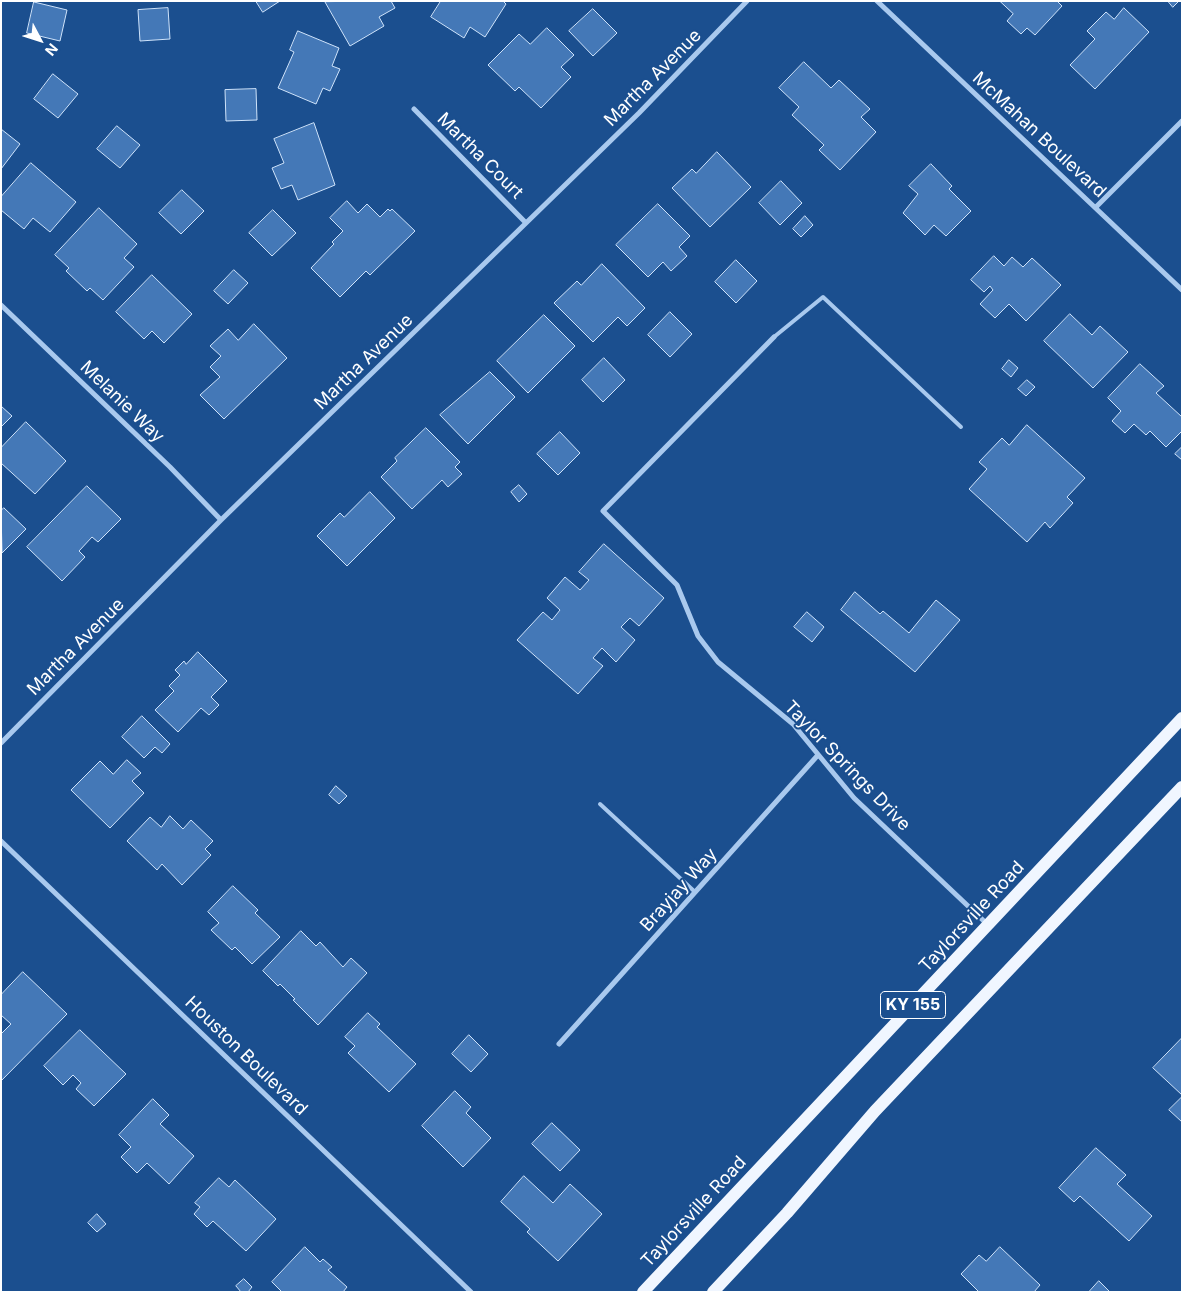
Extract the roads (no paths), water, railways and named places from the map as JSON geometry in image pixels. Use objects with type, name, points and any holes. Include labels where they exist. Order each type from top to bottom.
[{"type":"main road","name":"Taylorsville Road","points":[[643,1292],[1182,718]]},
{"type":"main road","name":"KY 155","points":[[713,1292],[787,1213],[875,1111],[1182,787]]},
{"type":"street","name":"Martha Avenue","points":[[1,743],[221,520],[639,114],[747,1]]},
{"type":"street","name":"McMahan Boulevard","points":[[877,1],[1182,290]]},
{"type":"street","name":"Martha Court","points":[[414,109],[526,223]]},
{"type":"street","points":[[1096,207],[1182,121]]},
{"type":"street","name":"Melanie Way","points":[[1,305],[170,467],[221,520]]},
{"type":"street","name":"Taylor Springs Drive","points":[[774,337],[603,511],[677,585],[698,636],[718,662],[793,724],[854,798],[988,925]]},
{"type":"street","name":"Brayjay Way","points":[[559,1044],[818,755]]},
{"type":"street","name":"Houston Boulevard","points":[[1,840],[471,1292]]},
{"type":"lane","points":[[774,337],[823,297],[962,427]]},
{"type":"lane","points":[[600,804],[695,892]]}]
